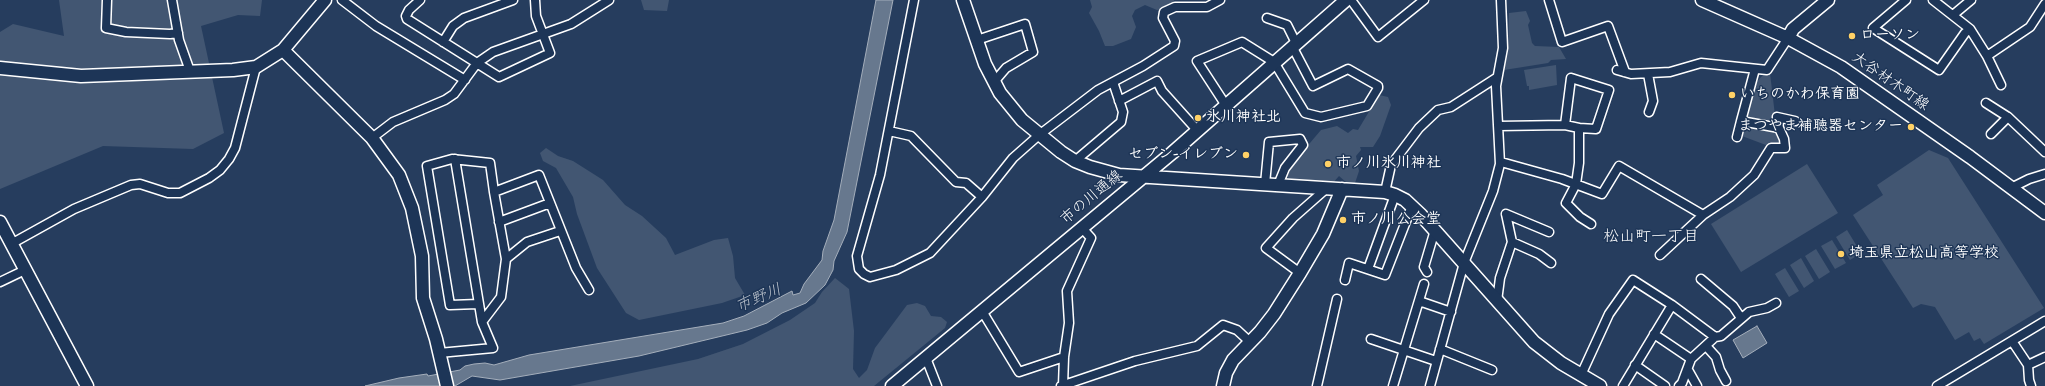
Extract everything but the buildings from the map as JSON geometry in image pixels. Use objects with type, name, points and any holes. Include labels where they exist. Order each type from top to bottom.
[{"type":"street","points":[[106,0],[106,28],[126,32],[178,33]]},
{"type":"street","points":[[172,0],[178,33],[190,71]]},
{"type":"street","points":[[0,68],[81,76],[256,67],[283,50],[325,0]]},
{"type":"street","points":[[342,0],[376,26],[465,80]]},
{"type":"street","points":[[420,0],[409,10],[406,16],[408,19],[500,77],[549,55],[534,9],[536,0]]},
{"type":"street","points":[[443,42],[452,26],[464,18],[513,0]]},
{"type":"street","points":[[372,138],[392,122],[445,100],[454,94],[477,63],[493,52],[580,20],[609,0]]},
{"type":"street","points":[[914,0],[889,131],[873,204],[858,256],[859,269],[870,277],[896,270],[923,257],[937,246],[982,197],[1013,158],[1039,135],[1098,90],[1144,66],[1174,46],[1175,41],[1163,18],[1164,12],[1175,7],[1207,7],[1220,0]]},
{"type":"street","points":[[963,0],[994,82],[1011,108],[1039,135],[1075,161],[1119,175],[1145,175],[1390,193],[1406,200],[1412,206],[1534,342],[1581,375],[1600,386]]},
{"type":"street","name":"市の川通線","points":[[892,386],[1145,175],[1346,0]]},
{"type":"street","points":[[1351,0],[1378,37],[1424,0]]},
{"type":"street","points":[[1430,386],[1464,263],[1493,191],[1501,162],[1496,78],[1503,48],[1501,0]]},
{"type":"street","points":[[1549,0],[1562,42],[1608,26],[1625,72]]},
{"type":"street","name":"大谷材木町線","points":[[1702,0],[1788,38],[1841,67],[1970,157],[2045,213]]},
{"type":"street","points":[[1617,70],[1648,74],[1670,72],[1701,63],[1755,70],[1767,70],[1793,29],[1828,0]]},
{"type":"street","points":[[1906,0],[1873,28],[1939,70],[1965,33],[1970,29]]},
{"type":"street","points":[[1933,0],[1970,29],[1988,56],[2001,85]]},
{"type":"street","points":[[1953,15],[1971,0]]},
{"type":"street","points":[[1988,56],[2030,27],[2045,4]]},
{"type":"street","points":[[1225,104],[1197,61],[1242,42],[1274,62],[1305,113],[1310,115],[1321,117],[1367,106],[1378,88],[1378,86],[1348,69],[1313,86],[1287,25],[1267,18]]},
{"type":"street","points":[[977,40],[1025,24],[1033,52],[1006,68],[994,82]]},
{"type":"street","points":[[283,50],[372,138],[399,175],[412,208],[422,256],[423,298],[447,386]]},
{"type":"street","points":[[11,244],[74,209],[131,185],[140,184],[168,192],[180,193],[209,178],[229,159],[234,148],[256,67]]},
{"type":"street","points":[[1737,136],[1755,70]]},
{"type":"street","points":[[1648,74],[1653,100],[1649,112]]},
{"type":"street","points":[[1368,269],[1390,193],[1391,165],[1419,128],[1438,110],[1451,107],[1496,78]]},
{"type":"street","points":[[1498,126],[1565,126],[1596,129],[1609,90],[1571,78],[1565,126]]},
{"type":"street","points":[[1119,100],[1157,81],[1162,91],[1197,130]]},
{"type":"street","points":[[1075,161],[1121,122],[1123,112],[1113,82]]},
{"type":"street","points":[[1986,103],[2008,117],[2045,152]]},
{"type":"street","points":[[1660,255],[1703,215],[1730,197],[1754,176],[1771,148],[1784,148],[1784,139],[1779,128],[1777,117],[1795,120]]},
{"type":"street","points":[[1990,134],[2008,117]]},
{"type":"street","points":[[1741,121],[1779,128]]},
{"type":"street","points":[[1579,128],[1579,163],[1576,184],[1566,203],[1580,217],[1591,224]]},
{"type":"street","points":[[889,131],[911,136],[956,182],[966,183],[982,197]]},
{"type":"street","points":[[1265,184],[1268,142],[1300,139],[1302,145],[1285,168],[1278,185]]},
{"type":"street","points":[[440,357],[494,348],[482,322],[478,304],[455,159]]},
{"type":"street","points":[[478,304],[450,305],[427,166],[455,159],[490,163],[506,259],[501,297],[482,322]]},
{"type":"street","points":[[1501,162],[1576,184],[1602,194],[1619,166],[1703,215]]},
{"type":"street","points":[[2011,188],[2029,179],[2045,174]]},
{"type":"street","points":[[494,192],[539,175],[576,268],[589,290]]},
{"type":"street","points":[[1300,272],[1266,248],[1293,218],[1326,188]]},
{"type":"street","points":[[1223,386],[1226,373],[1233,360],[1274,314],[1323,234],[1342,189]]},
{"type":"street","points":[[499,222],[550,203]]},
{"type":"street","points":[[1345,280],[1349,263],[1385,275],[1412,206]]},
{"type":"street","points":[[1497,301],[1500,278],[1512,242],[1506,214],[1548,232]]},
{"type":"street","points":[[0,222],[87,386]]},
{"type":"street","points":[[1082,228],[1091,238],[1067,291],[1069,323],[1064,357],[1062,386],[1135,360],[1197,346],[1223,325],[1237,330],[1250,342]]},
{"type":"street","points":[[1427,272],[1424,267],[1435,230]]},
{"type":"street","points":[[506,259],[527,242],[560,231]]},
{"type":"street","points":[[1512,242],[1539,254],[1551,263]]},
{"type":"street","points":[[0,282],[25,270]]},
{"type":"street","points":[[1701,279],[1733,306],[1741,318]]},
{"type":"street","points":[[1581,375],[1609,314],[1634,280],[1672,305],[1715,337]]},
{"type":"street","points":[[1393,386],[1424,284]]},
{"type":"street","points":[[1317,386],[1337,299]]},
{"type":"street","points":[[1419,301],[1451,312]]},
{"type":"street","points":[[1679,386],[1688,370],[1691,359],[1715,337],[1721,336],[1749,312],[1767,308],[1776,303]]},
{"type":"street","points":[[1623,386],[1672,305]]},
{"type":"street","points":[[982,311],[1020,372],[1064,357]]},
{"type":"street","points":[[1937,386],[2045,321]]},
{"type":"street","points":[[1654,334],[1691,359]]},
{"type":"street","points":[[1371,339],[1436,361]]},
{"type":"street","points":[[2012,341],[2028,365],[2028,380],[2031,386]]},
{"type":"street","points":[[1706,346],[1716,358],[1726,381]]},
{"type":"street","points":[[1440,349],[1492,370]]},
{"type":"street","points":[[926,358],[937,386]]},
{"type":"street","points":[[2028,365],[2045,358]]},
{"type":"street","points":[[1635,365],[1665,386]]},
{"type":"street","points":[[1688,370],[1697,386]]},
{"type":"shaded area","points":[[59,0],[262,0],[260,16],[238,15],[201,26],[224,133],[193,149],[103,146],[0,189],[0,32],[13,24],[64,36]]},
{"type":"shaded area","points":[[641,0],[669,0],[667,11],[644,10]]},
{"type":"shaded area","points":[[876,0],[893,0],[847,232],[834,261],[833,270],[825,285],[806,303],[782,313],[767,323],[747,330],[639,356],[500,380],[472,376],[455,386],[365,386],[399,378],[427,374],[428,376],[460,370],[465,366],[474,364],[485,363],[494,365],[529,355],[723,323],[744,316],[792,291],[793,295],[800,293],[804,284],[822,260],[823,251],[834,220]]},
{"type":"shaded area","points":[[1090,0],[1174,0],[1173,4],[1163,9],[1157,10],[1145,5],[1135,10],[1132,16],[1136,27],[1131,39],[1113,46],[1105,46],[1089,13],[1092,7]]},
{"type":"shaded area","points":[[1526,11],[1530,21],[1528,25],[1532,43],[1535,46],[1559,47],[1566,59],[1551,60],[1548,63],[1504,70],[1508,53],[1509,13]]},
{"type":"shaded area","points":[[1556,65],[1557,85],[1529,90],[1524,70]]},
{"type":"shaded area","points":[[1768,72],[1770,73],[1776,124],[1747,117],[1754,85]]},
{"type":"shaded area","points":[[1379,95],[1388,97],[1391,105],[1380,136],[1373,147],[1360,147],[1361,150],[1356,156],[1359,171],[1355,183],[1347,183],[1339,176],[1332,184],[1293,181],[1287,177],[1293,163],[1321,130],[1337,126],[1348,133],[1353,129],[1358,130]]},
{"type":"shaded area","points":[[1747,125],[1778,131],[1781,142],[1779,144],[1768,143],[1766,145],[1742,136]]},
{"type":"shaded area","points":[[546,148],[558,156],[573,161],[603,180],[625,205],[642,216],[666,238],[675,255],[714,240],[728,238],[733,256],[735,278],[745,295],[722,303],[639,320],[626,313],[597,268],[577,214],[573,197],[556,168],[543,161],[540,153]]},
{"type":"shaded area","points":[[1929,150],[1948,158],[2044,308],[1984,344],[1980,338],[1974,341],[1969,332],[1955,340],[1935,307],[1921,304],[1913,308],[1853,215],[1883,195],[1877,185]]},
{"type":"shaded area","points":[[1807,164],[1838,213],[1741,272],[1711,224]]},
{"type":"shaded area","points":[[1847,230],[1861,253],[1850,260],[1836,237]]},
{"type":"shaded area","points":[[1832,240],[1846,263],[1835,269],[1821,246]]},
{"type":"shaded area","points":[[1816,249],[1830,272],[1819,279],[1805,256]]},
{"type":"shaded area","points":[[1801,258],[1814,281],[1804,288],[1790,265]]},
{"type":"shaded area","points":[[1785,268],[1799,291],[1789,297],[1775,274]]},
{"type":"shaded area","points":[[835,278],[849,289],[854,331],[853,369],[859,378],[867,370],[875,348],[907,305],[917,303],[925,306],[931,316],[941,317],[947,322],[945,328],[874,386],[570,386],[698,359],[743,344],[790,320],[815,303],[822,292]]},
{"type":"shaded area","points":[[1757,326],[1767,343],[1743,358],[1733,340]]},
{"type":"place","name":"ローソン","points":[[1852,36]]},
{"type":"place","name":"いちのかわ保育園","points":[[1732,95]]},
{"type":"place","name":"氷川神社北","points":[[1198,118]]},
{"type":"place","name":"まつやま補聴器センター","points":[[1911,127]]},
{"type":"place","name":"セブン-イレブン","points":[[1246,155]]},
{"type":"place","name":"市ノ川氷川神社","points":[[1328,164]]},
{"type":"place","name":"市ノ川公会堂","points":[[1343,220]]},
{"type":"place","name":"埼玉県立松山高等学校","points":[[1841,254]]},
{"type":"district","name":"松山町一丁目","points":[[1651,238]]},
{"type":"water label","name":"市野川","points":[[759,299]]}]
